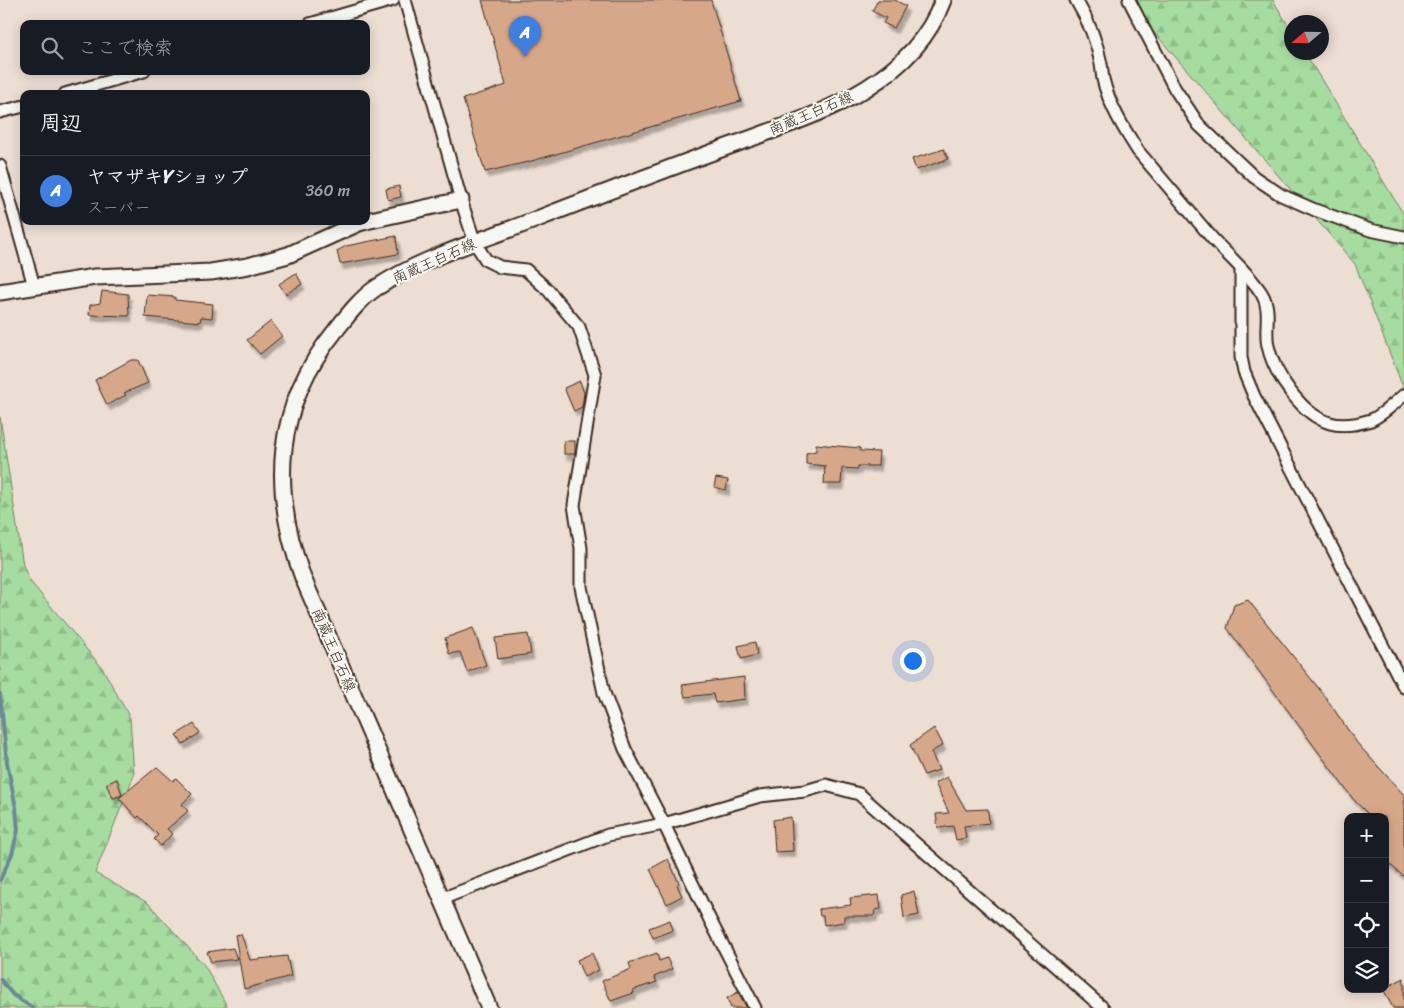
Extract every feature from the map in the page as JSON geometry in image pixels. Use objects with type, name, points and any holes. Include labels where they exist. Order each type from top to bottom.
[{"type":"main road","name":"南蔵王白石線","points":[[489,1008],[303,578],[292,548],[283,502],[283,454],[289,420],[304,380],[324,345],[352,309],[374,290],[399,274],[682,163],[794,123],[850,98],[891,71],[904,58],[931,25],[943,0]]},
{"type":"main road","points":[[370,220],[461,200]]},
{"type":"main road","points":[[0,292],[95,277],[211,272],[248,266],[288,255],[355,225]]},
{"type":"street","points":[[324,20],[393,0]]},
{"type":"street","points":[[405,0],[461,200],[475,243],[486,260],[500,267],[526,270],[548,290],[579,327],[582,335],[595,375],[574,505],[581,548],[581,587],[604,693],[625,749],[664,824],[708,918],[755,1008]]},
{"type":"street","points":[[1076,0],[1091,28],[1100,58],[1103,79],[1113,107],[1138,151],[1264,298],[1268,308],[1268,347],[1276,370],[1293,395],[1313,415],[1331,424],[1341,425],[1358,423],[1378,416],[1404,395]]},
{"type":"street","points":[[1129,0],[1175,89],[1198,125],[1254,177],[1281,195],[1315,210],[1370,230],[1404,237]]},
{"type":"street","points":[[79,90],[130,75]]},
{"type":"street","points":[[0,112],[20,107]]},
{"type":"street","points":[[0,166],[34,286]]},
{"type":"street","points":[[1241,269],[1240,344],[1244,372],[1254,396],[1404,687]]},
{"type":"street","points":[[441,899],[608,835],[664,824],[760,796],[806,791],[826,785],[858,794],[1103,1008]]},
{"type":"green space","points":[[1126,0],[1273,0],[1284,18],[1284,60],[1309,60],[1404,215],[1404,390],[1355,264]]},
{"type":"green space","points":[[0,417],[23,565],[29,580],[103,669],[130,718],[134,775],[95,873],[148,903],[205,966],[228,1008],[0,1008],[0,830],[2,824],[0,798]]},
{"type":"building","points":[[482,0],[711,0],[741,101],[528,162],[485,172],[463,99],[506,85]]},
{"type":"building","points":[[878,0],[895,0],[906,6],[894,28],[883,23],[886,18],[872,11]]},
{"type":"building","points":[[944,149],[948,159],[916,170],[912,159]]},
{"type":"building","points":[[399,186],[401,197],[388,200],[386,189]]},
{"type":"building","points":[[396,236],[398,254],[340,264],[337,251],[346,246]]},
{"type":"building","points":[[296,273],[302,284],[286,294],[279,284]]},
{"type":"building","points":[[102,291],[128,294],[129,316],[89,315],[90,305],[100,303]]},
{"type":"building","points":[[147,295],[175,297],[175,300],[213,304],[212,318],[201,317],[200,322],[145,317]]},
{"type":"building","points":[[271,321],[282,336],[260,354],[247,340]]},
{"type":"building","points":[[131,360],[138,360],[148,383],[124,393],[126,395],[107,405],[95,380]]},
{"type":"building","points":[[580,381],[584,393],[582,407],[574,411],[564,388]]},
{"type":"building","points":[[564,441],[575,441],[575,454],[564,454]]},
{"type":"building","points":[[816,444],[860,448],[860,451],[879,452],[878,466],[858,466],[858,469],[842,468],[841,484],[824,484],[825,466],[806,464],[806,453],[816,451]]},
{"type":"building","points":[[716,478],[728,480],[726,490],[714,487]]},
{"type":"building","points":[[1248,600],[1324,695],[1357,743],[1404,795],[1404,877],[1389,864],[1389,813],[1367,813],[1353,799],[1227,628],[1234,605]]},
{"type":"building","points":[[473,628],[486,665],[467,672],[460,652],[449,654],[445,638]]},
{"type":"building","points":[[528,634],[531,654],[498,659],[495,638]]},
{"type":"building","points":[[755,642],[757,655],[741,659],[738,646]]},
{"type":"building","points":[[744,677],[745,699],[715,703],[713,694],[685,697],[682,685]]},
{"type":"building","points":[[194,724],[200,733],[183,744],[176,735]]},
{"type":"building","points":[[934,728],[943,745],[931,752],[939,770],[924,775],[910,745]]},
{"type":"building","points":[[157,767],[173,781],[176,778],[192,794],[182,804],[188,811],[167,829],[172,834],[161,846],[154,839],[158,835],[139,816],[137,818],[119,798]]},
{"type":"building","points":[[947,777],[966,810],[988,809],[989,823],[964,826],[966,838],[956,840],[953,826],[938,828],[936,814],[949,813],[935,783]]},
{"type":"building","points":[[117,779],[122,795],[113,798],[106,784]]},
{"type":"building","points":[[791,817],[793,851],[775,852],[773,820]]},
{"type":"building","points":[[668,859],[679,883],[677,885],[682,896],[667,904],[650,869]]},
{"type":"building","points":[[914,891],[919,915],[904,918],[901,895]]},
{"type":"building","points":[[879,895],[881,909],[875,910],[874,916],[844,916],[844,922],[824,925],[823,916],[820,916],[819,909],[851,905],[850,898]]},
{"type":"building","points":[[670,920],[673,930],[653,938],[649,928]]},
{"type":"building","points":[[241,934],[250,960],[287,956],[291,976],[244,989],[235,935]]},
{"type":"building","points":[[233,948],[237,959],[211,962],[207,952]]},
{"type":"building","points":[[592,953],[599,970],[584,977],[577,960]]},
{"type":"building","points":[[657,953],[659,961],[667,958],[672,969],[654,977],[657,982],[633,990],[634,993],[611,1001],[602,981],[631,969],[629,963]]},
{"type":"building","points":[[1404,978],[1404,1008],[1393,1008],[1385,993],[1389,993],[1389,986]]},
{"type":"building","points":[[738,992],[747,1008],[731,1008],[727,998]]},
{"type":"waterway","points":[[0,694],[7,763],[16,808],[18,830],[12,854],[0,880]]},
{"type":"waterway","points":[[0,979],[13,995],[33,1008]]},
{"type":"place","name":"ヤマザキYショップ","points":[[525,57]]}]
